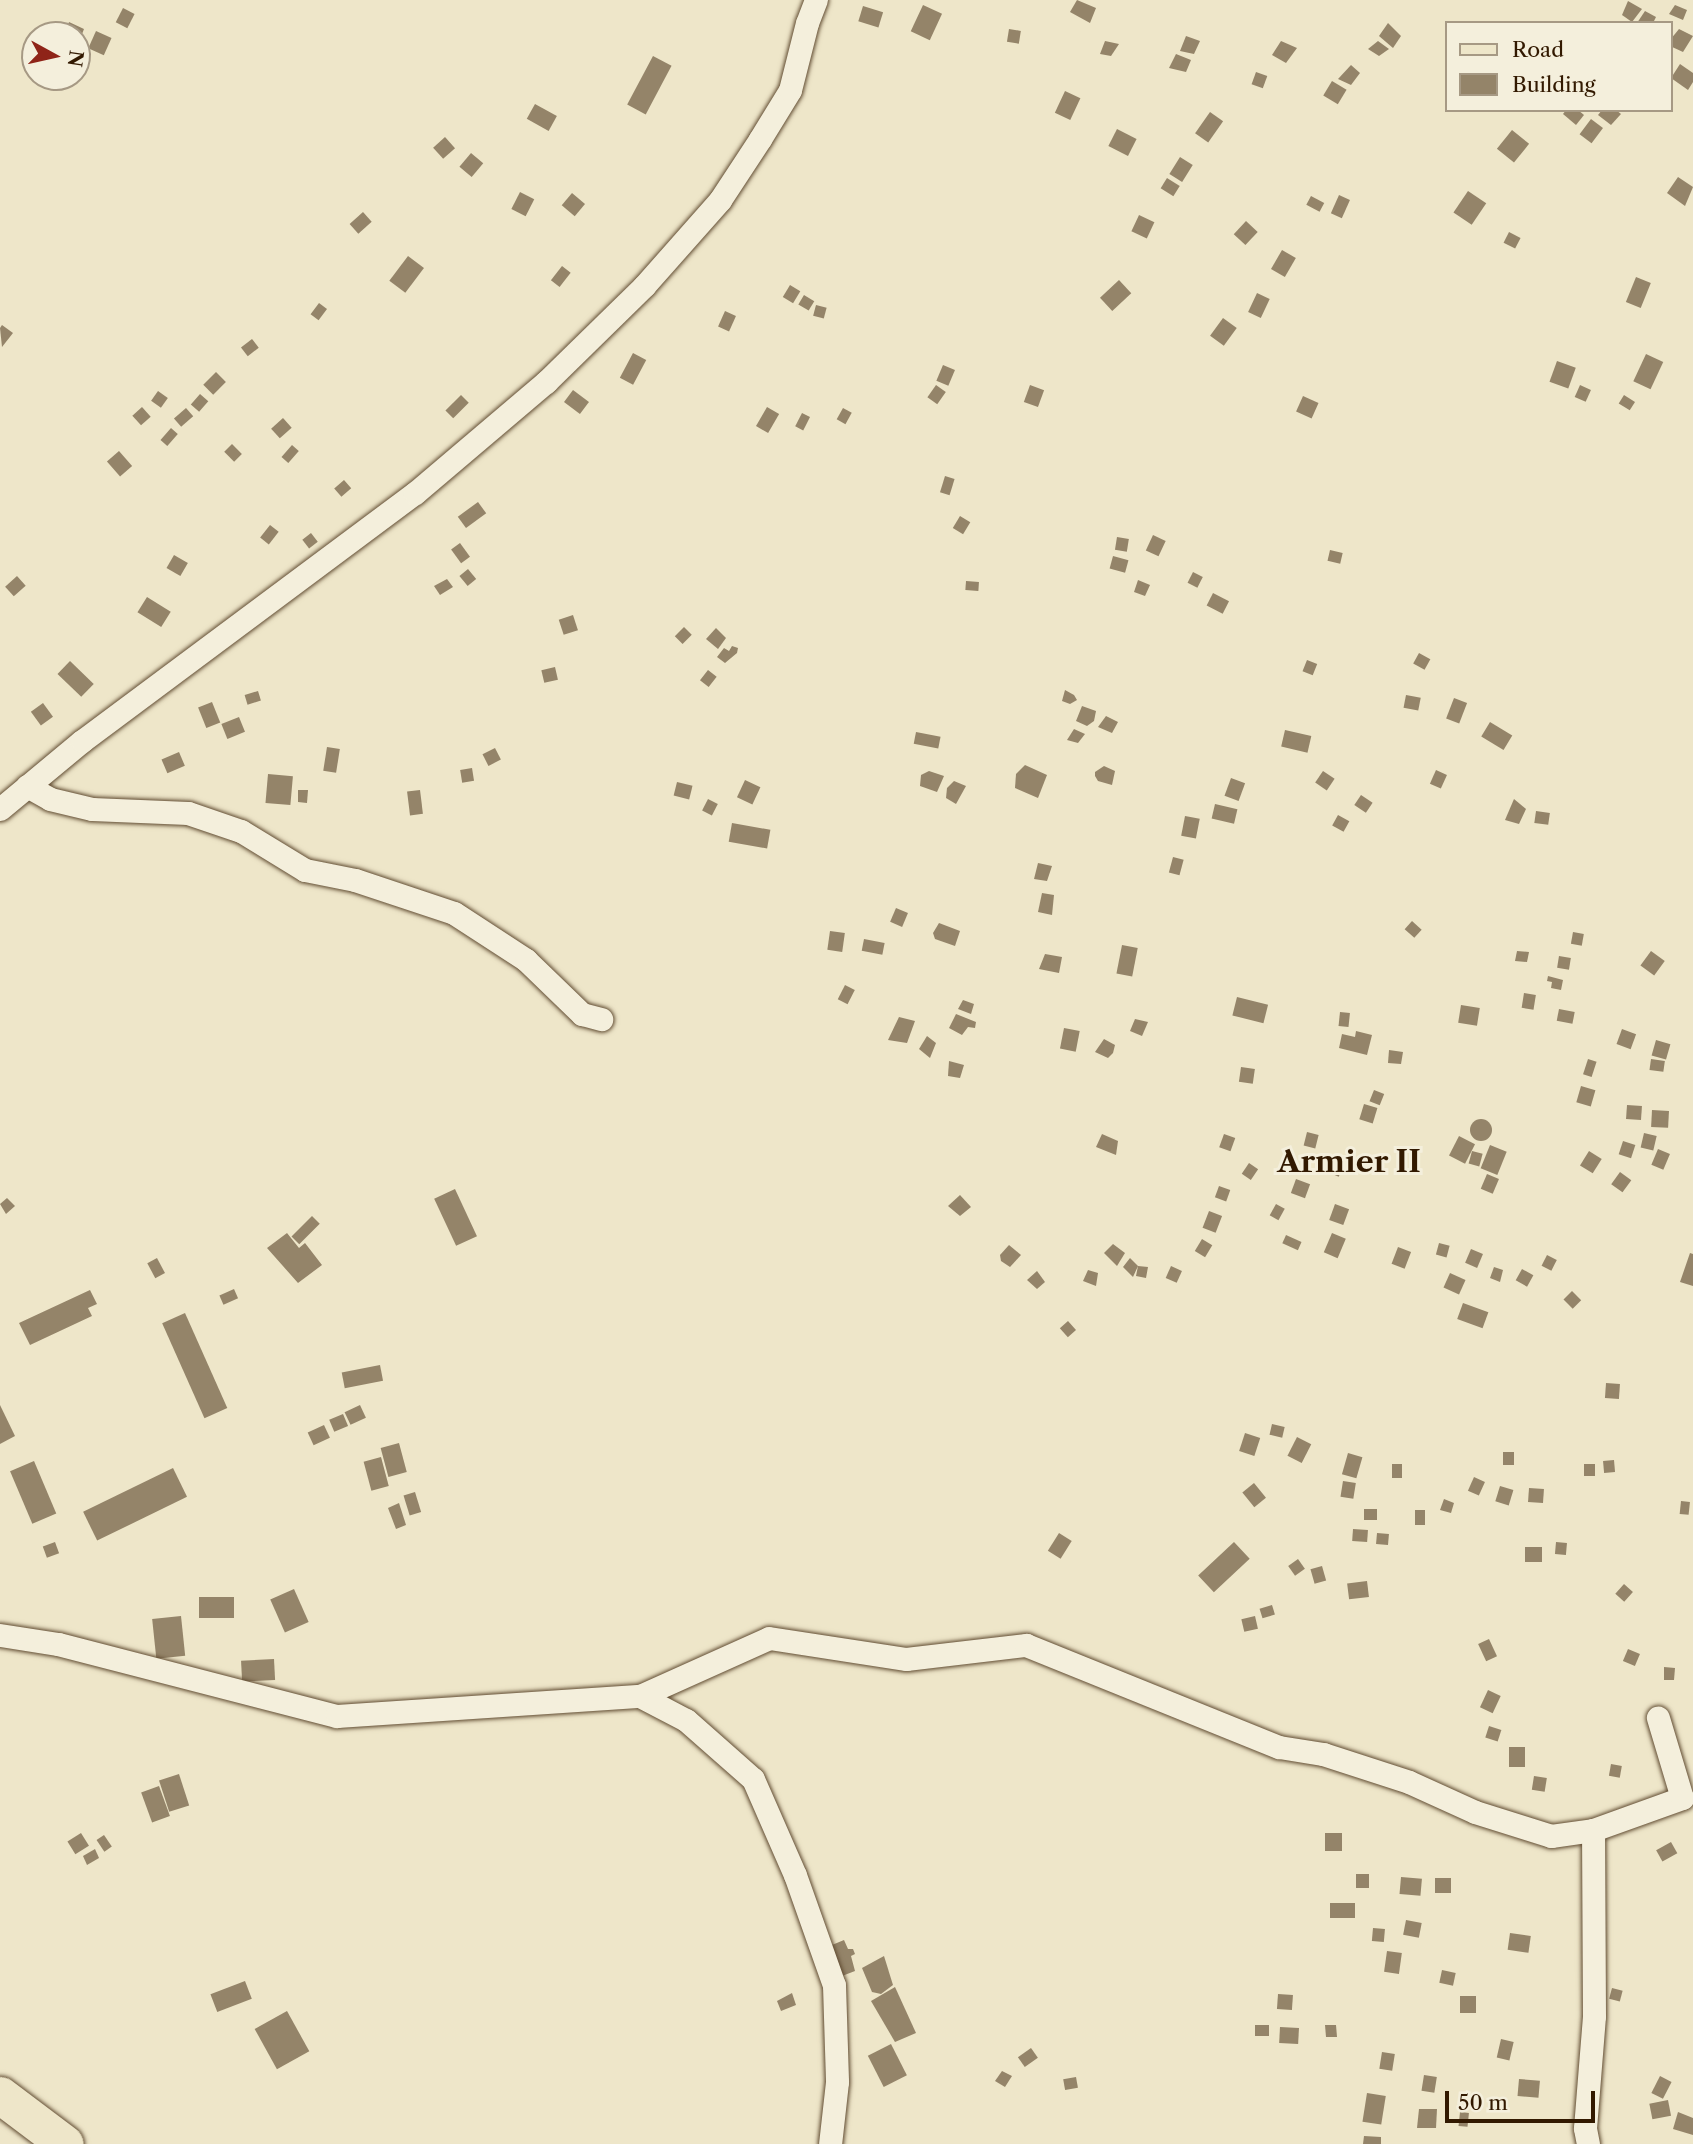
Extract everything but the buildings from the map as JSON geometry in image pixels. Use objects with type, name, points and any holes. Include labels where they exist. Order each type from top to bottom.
[{"type":"main road","points":[[2,2100],[65,2144]]},
{"type":"street","points":[[0,809],[82,741],[415,493],[546,382],[644,286],[720,200],[790,90],[807,23],[816,0]]},
{"type":"street","points":[[27,786],[50,799],[92,808],[188,813],[241,831],[305,870],[355,880],[454,912],[526,960],[582,1014],[601,1019]]},
{"type":"street","points":[[0,1634],[58,1644],[337,1716],[640,1696],[769,1638],[906,1659],[1026,1645],[1279,1748],[1323,1754],[1409,1782],[1475,1812],[1551,1836],[1593,1830],[1687,1799],[1658,1718]]},
{"type":"street","points":[[640,1696],[686,1720],[753,1779],[795,1875],[834,1985],[837,2082],[830,2144]]},
{"type":"street","points":[[1588,2144],[1585,2128],[1594,2016],[1593,1830]]},
{"type":"district","name":"Armier II","points":[[1349,1162]]}]
